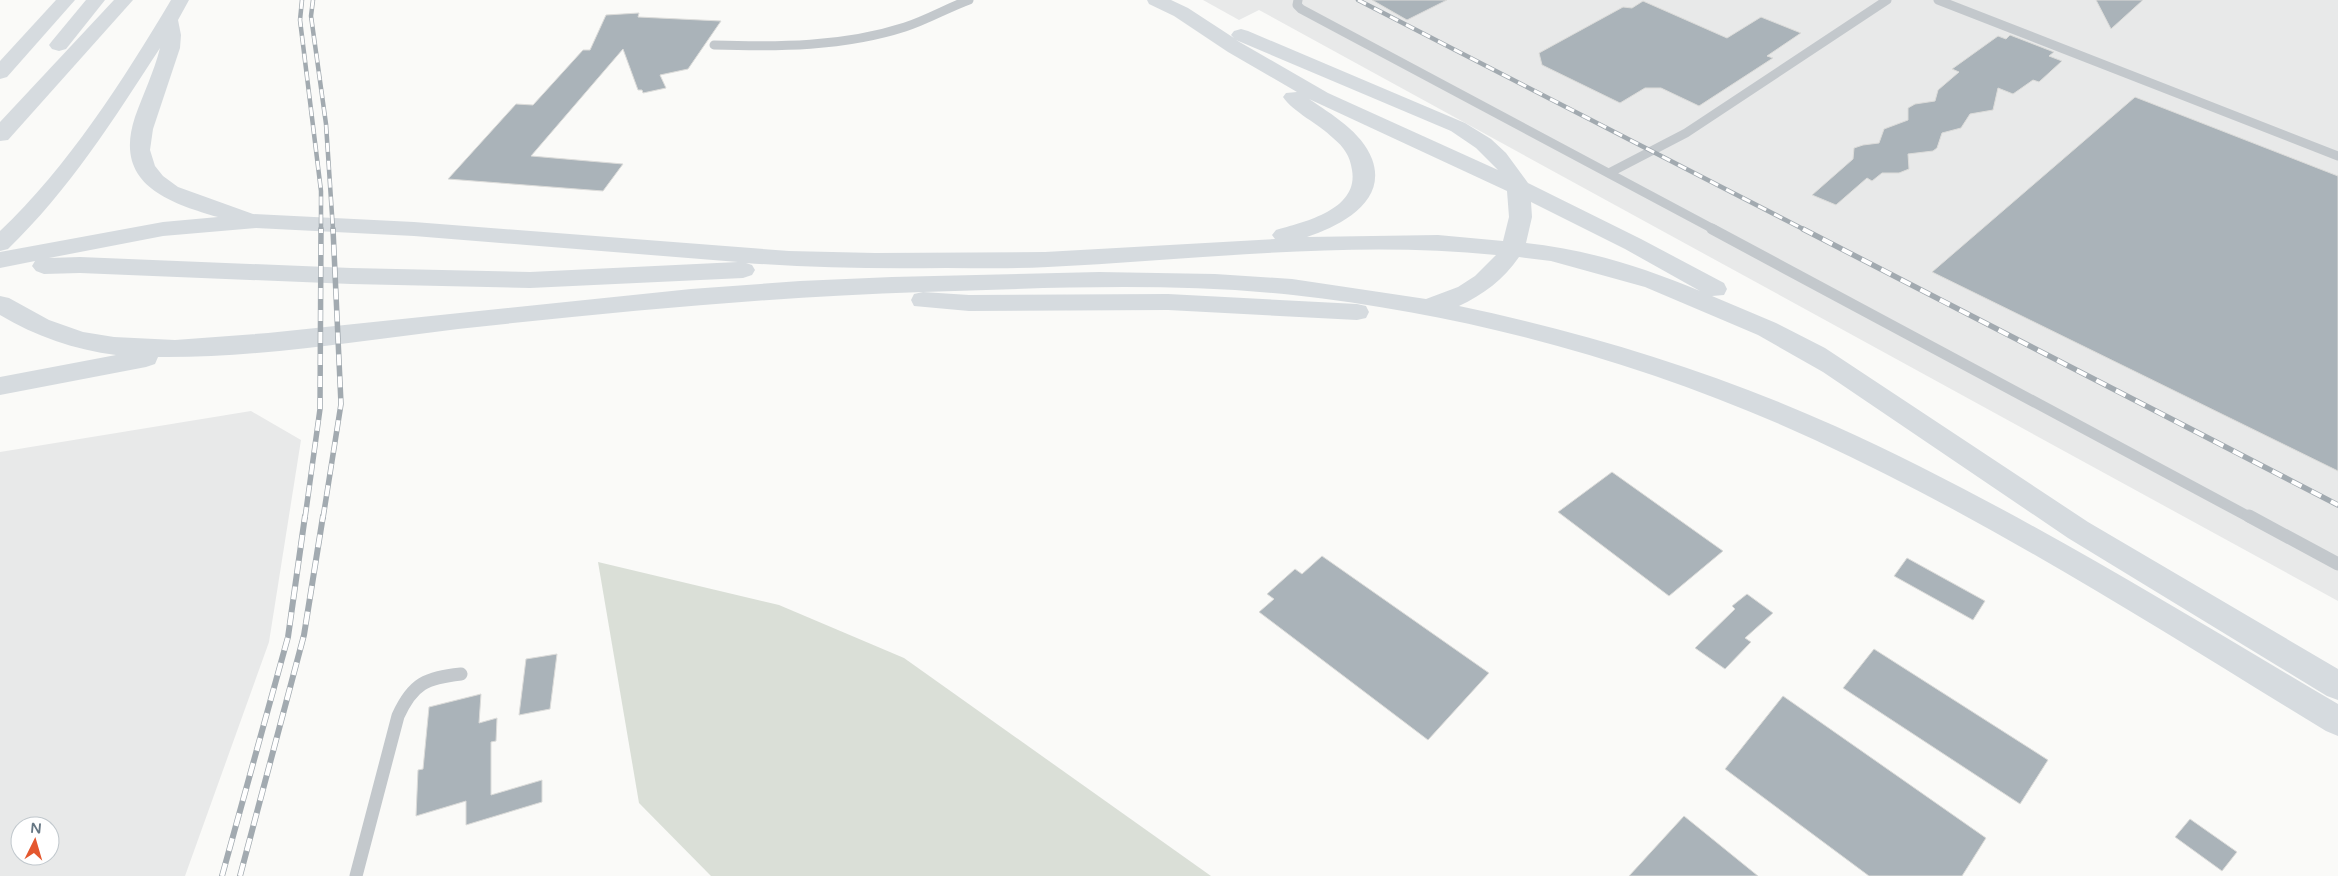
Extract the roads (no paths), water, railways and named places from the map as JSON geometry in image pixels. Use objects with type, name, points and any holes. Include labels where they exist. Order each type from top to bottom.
[{"type":"highway","points":[[0,73],[66,0]]},
{"type":"highway","points":[[0,135],[124,0]]},
{"type":"highway","points":[[0,244],[63,176],[106,115],[180,0]]},
{"type":"highway","points":[[823,286],[925,300],[969,303],[1168,302],[1362,312],[1404,310],[1438,304],[1462,296],[1486,281],[1512,251],[1520,232],[1521,208],[1516,183],[1490,149],[1458,127],[1155,0]]},
{"type":"highway","points":[[1144,254],[1256,240],[1305,231],[1335,218],[1355,202],[1363,182],[1361,159],[1349,142],[1332,125],[1155,0]]},
{"type":"highway","points":[[0,112],[94,3]]},
{"type":"highway","points":[[1181,12],[1235,48],[1321,97],[1554,204],[1641,248],[1776,325],[1832,365],[2078,530],[2338,686]]},
{"type":"highway","points":[[168,20],[172,33],[171,48],[141,130],[140,161],[151,178],[171,193],[266,221]]},
{"type":"highway","points":[[0,260],[163,229],[266,221],[414,229],[789,259],[954,262]]},
{"type":"highway","points":[[0,268],[80,265],[361,276],[530,280],[954,262],[1045,260],[1375,241],[1438,242],[1551,254],[1616,269],[1699,298],[1767,329],[1832,365]]},
{"type":"highway","points":[[0,268],[19,258],[34,254]]},
{"type":"highway","points":[[0,304],[28,322],[67,337],[112,346],[211,346],[265,342],[737,293],[823,286],[1069,280],[1222,282],[1328,292],[1470,315],[1530,329],[1605,350],[1684,377],[1825,433],[1905,472],[2050,550],[2338,721]]},
{"type":"highway","points":[[0,386],[211,346]]},
{"type":"lane","points":[[714,45],[804,45],[866,38],[906,26],[969,0]]},
{"type":"lane","points":[[1298,0],[1297,5],[1301,9],[2338,564]]},
{"type":"lane","points":[[1609,173],[1686,134],[1887,0]]},
{"type":"lane","points":[[1938,0],[2338,156]]},
{"type":"lane","points":[[356,876],[398,716],[406,698],[415,686],[426,679],[461,674]]},
{"type":"railway","points":[[302,0],[300,20],[321,191],[321,229]]},
{"type":"railway","points":[[313,0],[311,16],[326,124],[333,230]]},
{"type":"railway","points":[[1358,0],[1805,230]]},
{"type":"railway","points":[[305,518],[320,409],[321,229]]},
{"type":"railway","points":[[323,518],[341,404],[333,229]]},
{"type":"railway","points":[[1803,229],[2338,505]]},
{"type":"railway","points":[[222,876],[288,637],[305,516]]},
{"type":"railway","points":[[240,876],[304,635],[323,516]]}]
